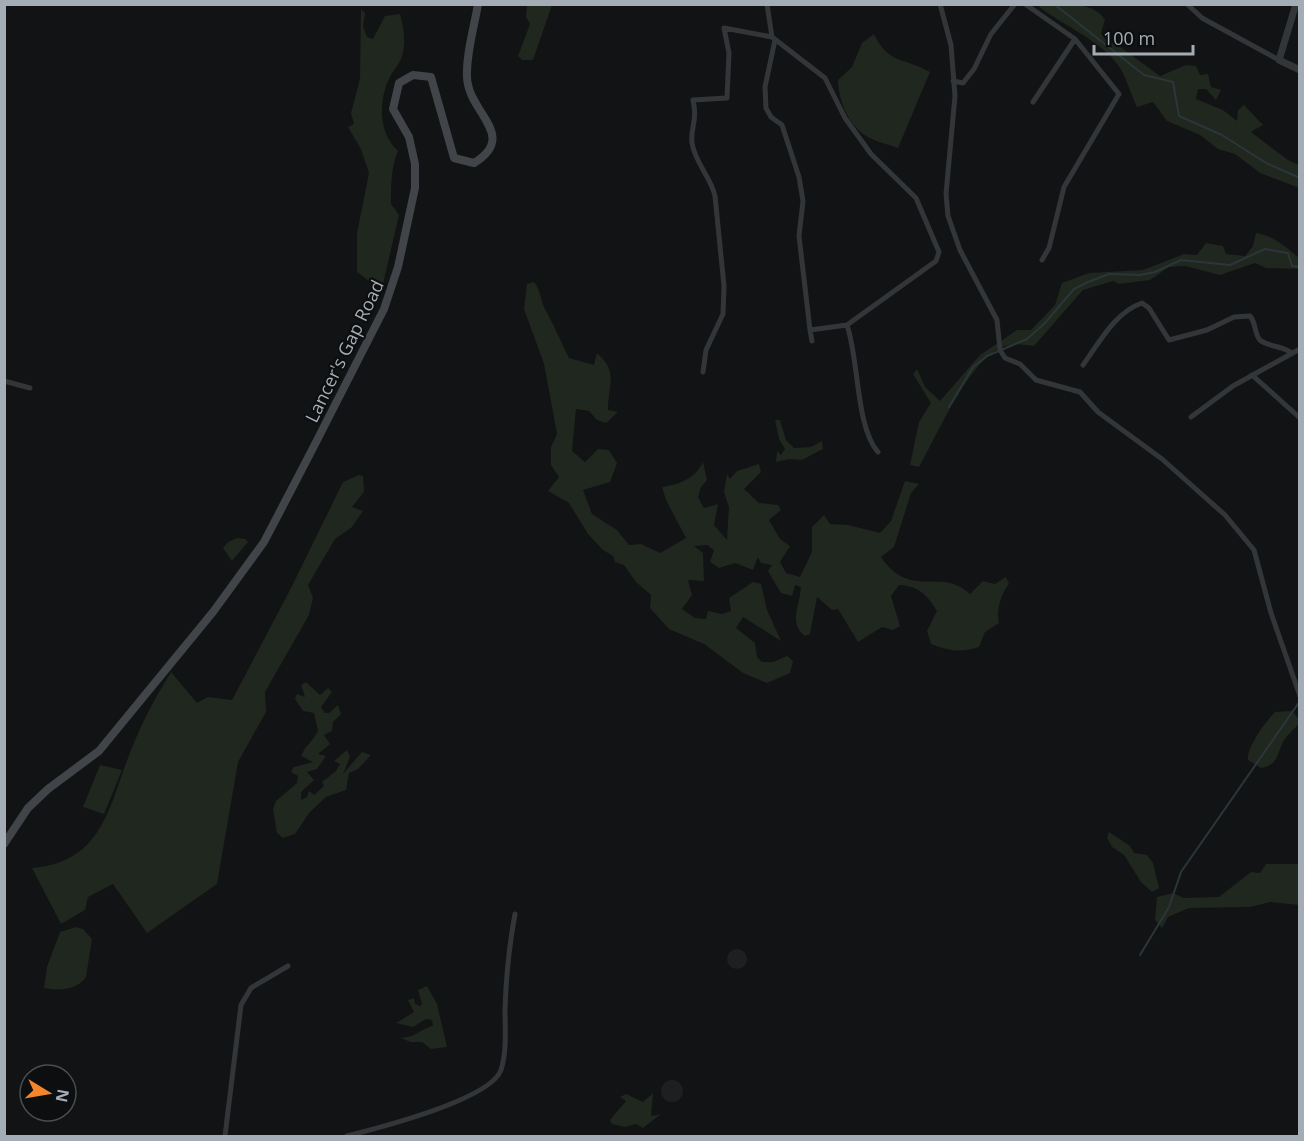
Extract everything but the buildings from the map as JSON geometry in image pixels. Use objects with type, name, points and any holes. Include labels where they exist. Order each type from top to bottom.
[{"type":"main road","name":"Lancer's Gap Road","points":[[4,844],[28,808],[48,789],[99,751],[213,612],[264,542],[312,450],[384,309],[398,267],[415,188],[415,172],[409,137],[393,109],[399,83],[413,75],[431,76],[454,158],[474,163],[489,153],[493,129],[475,105],[466,76],[478,4]]},
{"type":"street","points":[[767,4],[774,39],[765,87],[766,108],[771,117],[782,125],[799,177],[803,201],[799,236],[812,341]]},
{"type":"street","points":[[940,4],[951,45],[953,81],[954,119],[946,194],[948,216],[960,250],[997,320],[1000,350],[1005,358],[1020,364],[1036,380],[1080,392],[1098,412],[1162,459],[1212,503],[1252,546],[1299,696]]},
{"type":"street","points":[[953,81],[963,83],[974,69],[991,33],[1015,4]]},
{"type":"street","points":[[1025,4],[1075,39],[1119,94],[1064,187],[1049,248],[1042,260]]},
{"type":"street","points":[[1187,4],[1203,18],[1299,70]]},
{"type":"street","points":[[1280,60],[1296,4]]},
{"type":"street","points":[[703,372],[706,350],[722,321],[724,286],[716,196],[692,141],[697,116],[693,100],[727,98],[729,53],[724,28],[774,39],[825,78],[845,117],[871,154],[916,198],[939,252],[936,261],[847,324],[810,330]]},
{"type":"street","points":[[1033,102],[1075,39]]},
{"type":"street","points":[[1083,364],[1118,318],[1133,306],[1142,303],[1149,308],[1169,340],[1207,330],[1243,314],[1250,316],[1255,322],[1262,342],[1283,346],[1290,352]]},
{"type":"street","points":[[847,324],[859,376],[865,431],[878,452]]},
{"type":"street","points":[[1191,417],[1252,375],[1299,349]]},
{"type":"street","points":[[1252,375],[1299,418]]},
{"type":"street","points":[[4,381],[30,388]]},
{"type":"street","points":[[347,1137],[445,1106],[481,1091],[500,1072],[504,1053],[509,945],[515,914]]},
{"type":"street","points":[[225,1137],[241,1005],[251,988],[288,966]]},
{"type":"shaded area","points":[[527,5],[552,5],[533,60],[522,60],[518,56],[530,24],[526,17]]},
{"type":"shaded area","points":[[1037,5],[1075,5],[1093,9],[1105,20],[1101,33],[1160,76],[1186,65],[1196,66],[1200,75],[1208,74],[1211,87],[1221,90],[1216,100],[1206,89],[1198,89],[1196,99],[1223,110],[1237,121],[1238,110],[1244,105],[1263,125],[1251,132],[1288,160],[1299,165],[1299,188],[1260,173],[1235,154],[1218,149],[1200,135],[1167,121],[1153,102],[1137,107],[1122,72],[1113,58],[1093,41]]},
{"type":"shaded area","points":[[361,9],[365,13],[363,26],[367,37],[373,39],[385,16],[400,14],[404,35],[402,56],[386,86],[382,106],[387,135],[398,151],[391,184],[391,204],[399,215],[383,284],[369,281],[357,272],[357,233],[369,173],[361,149],[348,127],[354,124],[351,113],[360,79]]},
{"type":"shaded area","points":[[874,34],[879,44],[891,55],[930,72],[898,148],[871,139],[857,129],[844,109],[840,94],[838,80],[852,67],[862,43]]},
{"type":"shaded area","points":[[1256,233],[1274,239],[1295,254],[1299,258],[1299,269],[1266,268],[1255,263],[1220,275],[1185,266],[1169,267],[1150,280],[1119,284],[1113,281],[1083,290],[1034,346],[1010,345],[996,350],[982,362],[957,397],[919,467],[910,465],[919,422],[931,403],[913,374],[917,369],[925,387],[940,401],[980,355],[1017,330],[1031,330],[1055,305],[1062,283],[1089,273],[1143,270],[1184,254],[1197,255],[1206,243],[1223,246],[1226,254],[1245,256],[1253,246]]},
{"type":"shaded area","points":[[534,282],[569,358],[594,365],[597,353],[608,367],[611,379],[608,410],[618,412],[606,423],[597,420],[589,411],[576,409],[572,451],[585,462],[598,449],[609,450],[617,463],[610,482],[583,490],[592,514],[617,530],[629,545],[641,544],[660,553],[686,538],[666,500],[662,487],[691,477],[703,462],[707,480],[701,487],[698,497],[704,508],[718,504],[714,525],[727,540],[729,507],[724,492],[727,474],[730,479],[737,471],[759,464],[761,472],[744,489],[759,503],[778,505],[781,510],[769,520],[780,539],[790,546],[780,562],[786,573],[800,577],[812,552],[812,527],[824,515],[830,524],[848,525],[880,533],[891,521],[905,481],[919,484],[911,493],[894,547],[881,557],[892,570],[903,577],[915,581],[948,583],[959,586],[970,594],[983,581],[995,584],[1006,577],[1009,584],[1000,602],[999,623],[985,632],[979,647],[955,650],[931,644],[927,631],[937,611],[922,592],[912,587],[899,585],[891,596],[900,626],[893,630],[882,627],[858,642],[838,609],[832,610],[817,597],[810,634],[805,636],[797,626],[796,620],[801,587],[795,585],[792,596],[781,593],[768,571],[772,565],[761,563],[758,557],[753,570],[735,563],[719,568],[710,562],[714,550],[707,545],[694,546],[703,553],[704,581],[688,580],[692,595],[682,609],[695,618],[706,619],[708,611],[722,614],[731,611],[729,598],[753,582],[761,584],[767,610],[781,641],[743,617],[736,628],[755,643],[757,657],[762,662],[773,662],[787,656],[793,661],[790,673],[767,683],[743,673],[704,644],[669,629],[650,608],[651,595],[636,582],[624,565],[615,562],[613,556],[603,550],[588,534],[569,503],[548,491],[559,477],[551,465],[551,447],[557,434],[544,364],[524,309],[527,284]]},
{"type":"shaded area","points":[[775,420],[780,420],[786,440],[794,448],[811,447],[822,441],[823,449],[802,460],[789,459],[776,462],[777,451],[781,455],[785,449],[779,439]]},
{"type":"shaded area","points":[[359,475],[363,476],[364,492],[352,507],[363,511],[352,527],[335,539],[308,585],[313,598],[309,615],[265,692],[266,712],[238,762],[217,884],[147,933],[113,884],[88,897],[85,910],[61,924],[32,868],[56,863],[75,855],[89,843],[109,810],[131,750],[154,701],[171,672],[197,703],[208,697],[232,700],[343,482]]},
{"type":"shaded area","points":[[237,538],[248,542],[232,561],[223,548],[228,542]]},
{"type":"shaded area","points":[[306,682],[320,695],[328,688],[332,692],[321,707],[325,713],[329,713],[338,705],[341,714],[333,722],[332,731],[324,735],[330,744],[318,754],[326,756],[317,769],[307,772],[314,780],[301,792],[301,800],[307,797],[309,791],[314,795],[324,786],[322,782],[336,771],[340,764],[334,761],[347,750],[350,757],[343,774],[362,752],[371,755],[358,769],[349,773],[346,790],[326,797],[309,813],[295,834],[283,838],[277,833],[273,809],[276,801],[297,783],[298,776],[291,772],[294,767],[313,762],[301,756],[318,731],[314,713],[303,711],[295,699],[297,694],[305,697],[301,685]]},
{"type":"shaded area","points":[[1292,711],[1298,718],[1299,724],[1285,739],[1274,762],[1261,768],[1248,760],[1253,742],[1271,716],[1275,712]]},
{"type":"shaded area","points":[[100,765],[122,770],[104,814],[83,807]]},
{"type":"shaded area","points":[[1109,832],[1130,846],[1134,853],[1147,855],[1153,863],[1159,888],[1152,892],[1141,882],[1124,855],[1112,847],[1107,838]]},
{"type":"shaded area","points":[[1266,864],[1299,864],[1299,905],[1270,902],[1250,907],[1189,908],[1168,917],[1162,928],[1155,920],[1157,897],[1173,893],[1184,898],[1219,897],[1251,872],[1260,873]]},
{"type":"shaded area","points":[[76,927],[83,929],[92,939],[86,977],[78,985],[67,989],[44,988],[47,967],[60,932]]},
{"type":"shaded area","points":[[737,949],[744,952],[747,959],[744,966],[737,969],[730,966],[727,959],[730,952]]},
{"type":"shaded area","points":[[427,986],[437,1004],[447,1047],[431,1049],[422,1042],[411,1042],[400,1038],[433,1026],[432,1020],[426,1019],[413,1027],[396,1023],[414,1012],[408,1000],[414,998],[415,1004],[420,1006],[422,1004],[418,990]]},
{"type":"shaded area","points":[[672,1080],[682,1087],[683,1091],[676,1101],[672,1102],[662,1095],[661,1091],[668,1081]]},
{"type":"shaded area","points":[[653,1093],[651,1116],[661,1114],[643,1128],[636,1124],[625,1127],[612,1124],[610,1120],[626,1101],[620,1097],[626,1094],[643,1102]]},
{"type":"waterway","points":[[1054,4],[1144,75],[1173,82],[1179,116],[1222,135],[1266,163],[1300,178]]},
{"type":"waterway","points":[[949,407],[973,367],[987,356],[1027,339],[1044,324],[1074,289],[1088,282],[1109,274],[1140,275],[1155,272],[1181,260],[1230,265],[1265,249],[1288,253],[1292,266],[1300,267]]},
{"type":"waterway","points":[[1140,955],[1169,907],[1181,872],[1300,701]]}]
